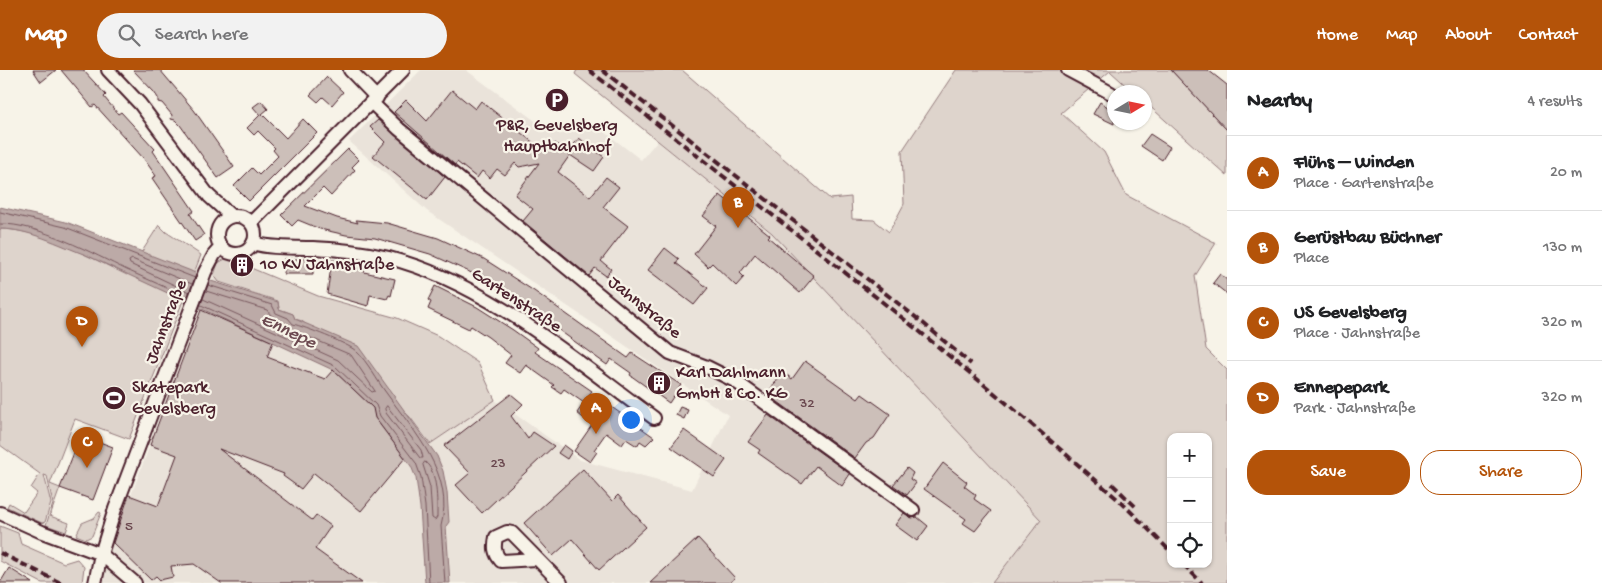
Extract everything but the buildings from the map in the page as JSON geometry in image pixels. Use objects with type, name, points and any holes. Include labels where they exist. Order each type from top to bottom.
[{"type":"street","points":[[108,70],[140,104],[209,196],[231,216]]},
{"type":"street","name":"Jahnstraße","points":[[350,70],[398,130],[670,353],[707,367],[735,381],[913,510]]},
{"type":"street","points":[[251,223],[403,70]]},
{"type":"street","points":[[1068,70],[1107,91]]},
{"type":"street","points":[[209,196],[218,228]]},
{"type":"street","points":[[231,216],[238,216],[251,223],[255,236],[250,248],[238,254],[232,254],[221,247],[217,234],[221,223],[231,216]]},
{"type":"street","name":"Gartenstraße","points":[[253,243],[265,246],[339,249],[363,253],[405,263],[438,274],[503,309],[654,418]]},
{"type":"street","name":"Jahnstraße","points":[[95,583],[101,554],[115,509],[205,272],[214,255],[221,247]]},
{"type":"street","points":[[0,513],[50,536],[101,554],[135,583]]},
{"type":"street","points":[[536,559],[561,583]]},
{"type":"shaded area","points":[[421,70],[466,70],[549,131],[563,134],[571,126],[601,129],[641,160],[657,141],[772,233],[1041,520],[992,583],[98,583],[214,275],[219,282],[430,444],[495,400],[580,460],[692,490],[728,415],[427,211],[349,141]]},
{"type":"shaded area","points":[[577,70],[682,70],[830,199],[851,197],[852,219],[874,220],[889,232],[904,204],[902,151],[956,70],[1171,70],[1227,130],[1227,176],[1152,108],[1152,85],[1125,85],[1110,71],[1061,113],[1104,152],[1126,195],[1216,243],[1195,276],[1206,349],[1227,370],[1227,583],[992,583],[1041,520],[772,233],[575,74]]},
{"type":"shaded area","points":[[159,225],[166,232],[201,255],[129,439],[75,419],[50,484],[60,488],[50,516],[69,523],[66,532],[46,525],[53,504],[47,476],[44,475],[51,503],[45,522],[42,523],[7,507],[9,503],[24,512],[37,493],[31,488],[40,474],[0,445],[0,229],[15,230],[48,239],[127,275]]},
{"type":"shaded area","points":[[227,258],[318,296],[397,318],[438,336],[478,363],[495,400],[430,444],[410,417],[302,321],[295,319],[293,314],[279,309],[278,301],[219,282],[214,275],[218,263]]},
{"type":"shaded area","points":[[99,512],[101,513],[92,536],[86,539],[76,535],[82,523],[94,518]]},
{"type":"shaded area","points":[[0,526],[18,533],[21,544],[64,563],[77,559],[84,567],[82,583],[42,583],[0,561]]},
{"type":"water","name":"Ennepe","points":[[0,207],[66,222],[191,271],[211,281],[278,302],[279,309],[293,314],[295,319],[358,346],[437,456],[443,471],[447,492],[449,522],[446,526],[450,583],[425,583],[420,507],[416,478],[411,466],[375,418],[371,406],[333,370],[86,255],[33,235],[0,229]]},
{"type":"railway","points":[[589,70],[919,331],[1022,416],[1122,503],[1167,548]]},
{"type":"railway","points":[[602,70],[923,323],[971,364]]},
{"type":"railway","points":[[1112,484],[1137,508]]},
{"type":"railway","points":[[0,553],[61,583]]},
{"type":"railway","points":[[1187,568],[1202,583]]},
{"type":"place","name":"P&R, Gevelsberg Hauptbahnhof","points":[[557,100]]},
{"type":"place","name":"Gerüstbau Büchner","points":[[738,228]]},
{"type":"place","name":"10 KV Jahnstraße","points":[[242,265]]},
{"type":"place","name":"Ennepepark","points":[[82,347]]},
{"type":"place","name":"Karl Dahlmann GmbH & Co. KG","points":[[659,383]]},
{"type":"place","name":"Skatepark Gevelsberg","points":[[114,398]]},
{"type":"place","name":"Flühs – Winden","points":[[596,434]]},
{"type":"place","name":"US Gevelsberg","points":[[87,468]]}]
